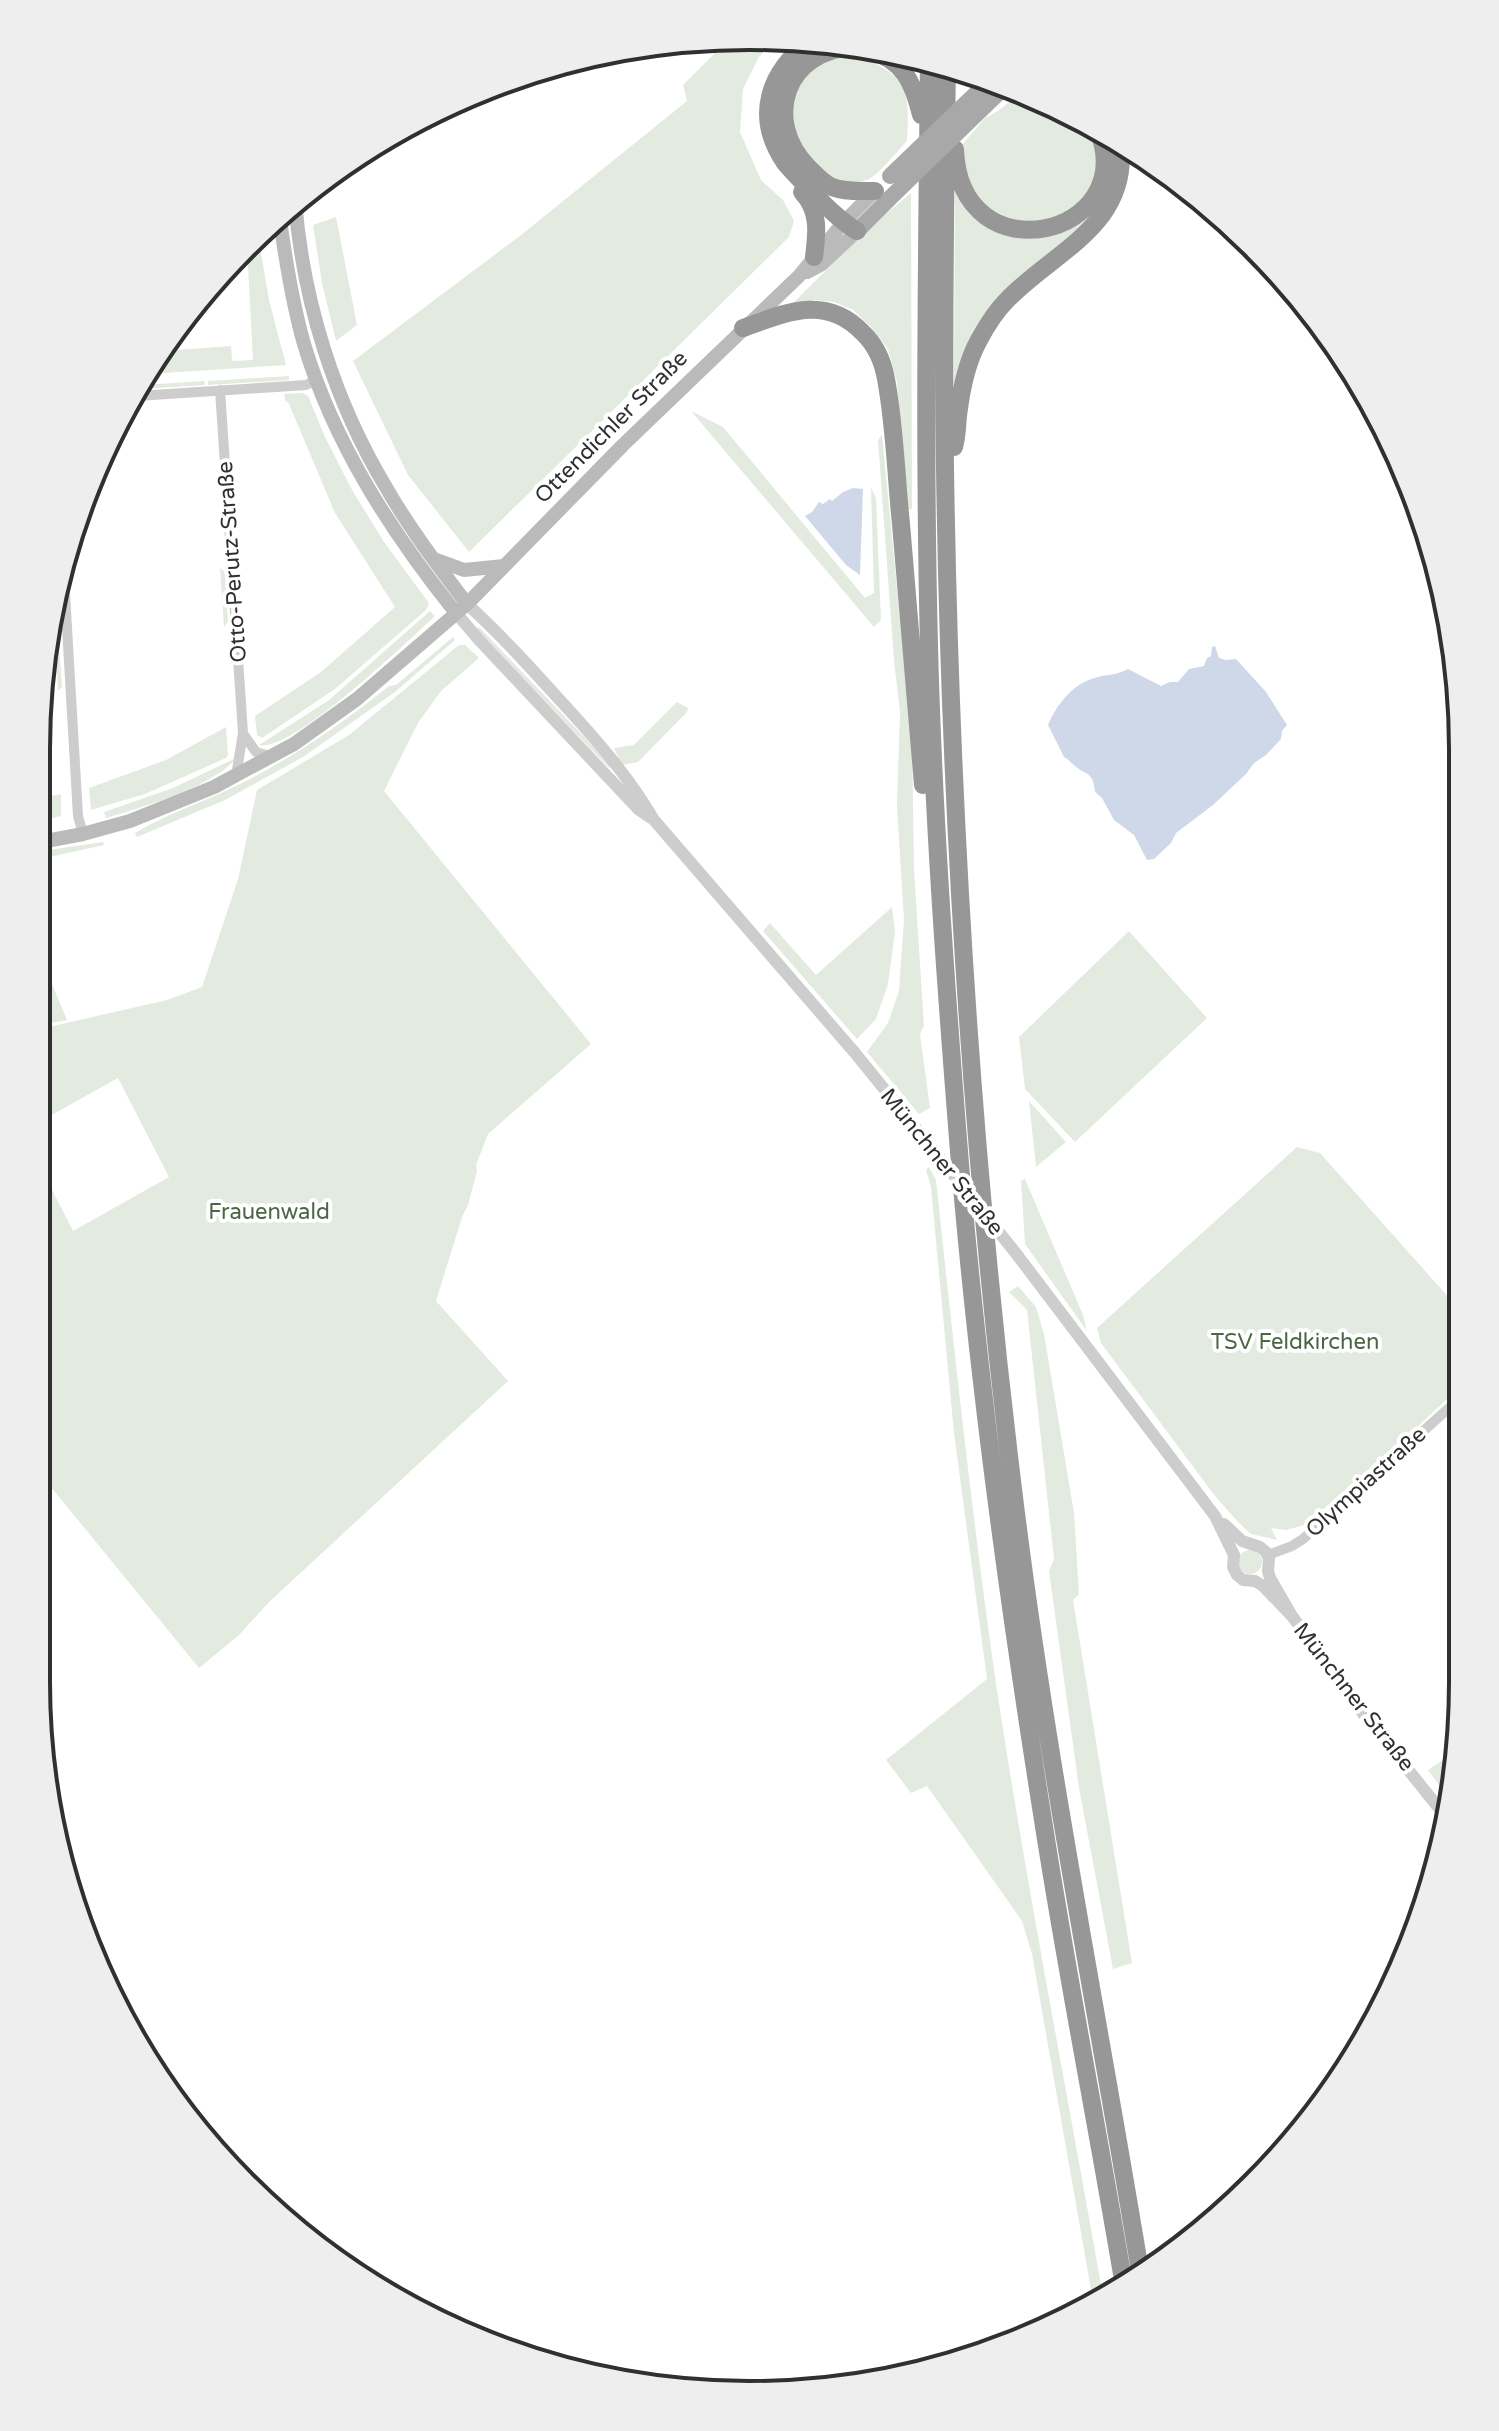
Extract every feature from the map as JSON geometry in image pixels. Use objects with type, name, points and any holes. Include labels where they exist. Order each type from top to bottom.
[{"type":"highway","points":[[799,51],[782,67],[770,92],[772,136],[790,169],[850,227]]},
{"type":"highway","points":[[821,54],[799,72],[786,94],[784,127],[799,158],[831,187],[882,195]]},
{"type":"highway","points":[[898,66],[916,92],[928,149]]},
{"type":"highway","points":[[929,73],[928,615],[937,834],[958,1142],[998,1513],[1043,1824],[1122,2273]]},
{"type":"highway","points":[[947,79],[945,472],[952,724],[967,1020],[995,1328],[1015,1505],[1037,1664],[1139,2263]]},
{"type":"highway","points":[[947,107],[955,130],[956,159],[965,191],[985,216],[1002,226],[1039,230],[1057,226],[1082,211],[1100,184],[1105,166],[1104,147]]},
{"type":"highway","points":[[945,472],[957,439],[965,374],[978,342],[1008,299],[1072,247],[1100,218],[1116,190],[1121,157]]},
{"type":"highway","points":[[790,169],[792,181],[808,198],[814,211],[817,222],[814,257]]},
{"type":"highway","points":[[743,328],[791,310],[824,310],[860,330],[879,356],[886,379],[894,450],[925,799],[937,834]]},
{"type":"main road","name":"Ottendichler Straße","points":[[882,195],[890,176],[980,89]]},
{"type":"main road","name":"Ottendichler Straße","points":[[50,840],[153,813],[236,776],[320,727],[357,699],[462,608],[595,472],[799,276],[814,257],[996,95]]},
{"type":"main road","points":[[298,216],[311,298],[330,370],[358,437],[387,490],[434,559],[462,608]]},
{"type":"main road","name":"Ottendichler Straße","points":[[799,276],[822,264],[850,227]]},
{"type":"main road","points":[[282,230],[293,301],[316,380],[344,443],[373,498],[407,548],[462,608]]},
{"type":"main road","points":[[434,559],[464,570],[504,566]]},
{"type":"street","points":[[147,395],[306,385],[316,380]]},
{"type":"street","name":"Otto-Perutz-Straße","points":[[220,390],[243,733],[236,776]]},
{"type":"street","points":[[66,603],[78,816],[83,834]]},
{"type":"street","name":"Münchner Straße","points":[[462,608],[480,641],[637,809],[654,820]]},
{"type":"street","name":"Münchner Straße","points":[[462,608],[509,644],[601,745],[654,820],[816,1007],[1018,1256],[1215,1516],[1242,1541],[1260,1547],[1268,1555],[1270,1578],[1292,1616],[1366,1719],[1438,1807]]},
{"type":"street","points":[[243,733],[256,752],[272,757]]},
{"type":"street","name":"Olympiastraße","points":[[1268,1555],[1303,1539],[1449,1408]]},
{"type":"street","name":"Münchner Straße","points":[[1215,1516],[1234,1555],[1232,1563],[1237,1575],[1243,1580],[1255,1581],[1292,1616]]},
{"type":"street","points":[[1234,1555],[1240,1547],[1249,1544]]},
{"type":"street","points":[[1255,1581],[1268,1571]]},
{"type":"green space","points":[[764,50],[743,89],[740,132],[761,180],[783,200],[794,221],[789,237],[469,552],[408,475],[353,361],[521,235],[687,101],[683,85],[717,51]]},
{"type":"green space","points":[[837,57],[868,60],[887,70],[902,86],[906,96],[907,141],[882,169],[867,180],[845,182],[826,175],[810,161],[798,142],[793,120],[795,98],[806,78],[826,61]]},
{"type":"green space","points":[[1011,101],[1096,142],[1102,159],[1085,204],[1032,229],[976,202],[960,147],[985,118]]},
{"type":"green space","points":[[1102,146],[1114,155],[1101,208],[1025,277],[954,390],[955,189],[996,226],[1020,237],[1033,239],[1047,236],[1082,219]]},
{"type":"green space","points":[[911,193],[912,509],[906,510],[897,382],[888,349],[853,310],[834,302],[815,300],[792,304],[885,212]]},
{"type":"green space","points":[[336,217],[357,325],[336,341],[322,283],[313,225]]},
{"type":"green space","points":[[261,250],[269,300],[286,365],[160,373],[176,350],[231,346],[232,361],[253,360],[248,263]]},
{"type":"green space","points":[[289,376],[289,380],[208,385],[208,381]]},
{"type":"green space","points":[[204,381],[205,385],[151,388],[154,384]]},
{"type":"green space","points":[[302,393],[308,396],[352,490],[384,542],[429,603],[426,610],[335,689],[262,738],[257,735],[255,716],[321,672],[395,607],[335,513],[285,400],[284,394]]},
{"type":"green space","points":[[691,411],[723,427],[865,598],[874,593],[871,488],[876,498],[881,620],[874,627]]},
{"type":"green space","points":[[882,435],[912,739],[914,869],[924,1026],[920,1034],[930,1108],[919,1114],[867,1052],[888,1023],[899,991],[904,919],[897,806],[900,712],[878,440]]},
{"type":"green space","points":[[220,568],[225,572],[228,622],[224,627]]},
{"type":"green space","points":[[430,611],[435,616],[349,693],[297,732],[275,743],[259,745],[329,700]]},
{"type":"green space","points":[[479,627],[609,763],[609,768],[477,630]]},
{"type":"green space","points":[[453,637],[455,640],[395,692],[303,757],[225,800],[137,837],[135,833],[148,826],[232,788],[302,749],[389,686],[396,685]]},
{"type":"green space","points":[[59,641],[62,687],[58,691],[56,659]]},
{"type":"green space","name":"Frauenwald","points":[[459,645],[465,645],[479,658],[441,691],[418,723],[384,791],[591,1044],[488,1134],[436,1301],[508,1381],[268,1603],[239,1635],[199,1668],[50,1486],[50,1186],[73,1231],[169,1177],[118,1078],[50,1116],[50,1027],[167,1000],[202,987],[238,879],[257,790],[349,735]]},
{"type":"green space","points":[[677,702],[688,708],[687,712],[638,762],[622,765],[614,748],[634,745]]},
{"type":"green space","points":[[226,727],[226,758],[145,794],[91,810],[89,788],[166,760]]},
{"type":"green space","points":[[236,758],[212,778],[195,787],[106,818],[104,812],[173,788]]},
{"type":"green space","points":[[61,794],[61,816],[50,819],[50,796]]},
{"type":"green space","points":[[103,842],[104,845],[50,857],[50,850]]},
{"type":"green space","points":[[892,907],[895,932],[888,984],[876,1019],[857,1039],[763,931],[770,923],[816,975]]},
{"type":"green space","points":[[1129,931],[1207,1018],[1075,1142],[1025,1089],[1019,1037]]},
{"type":"green space","points":[[50,979],[67,1020],[50,1023]]},
{"type":"green space","points":[[1029,1101],[1066,1142],[1036,1167]]},
{"type":"green space","name":"TSV Feldkirchen","points":[[1297,1147],[1320,1153],[1449,1298],[1449,1397],[1305,1525],[1286,1530],[1271,1528],[1277,1540],[1251,1534],[1215,1496],[1101,1343],[1097,1328]]},
{"type":"green space","points":[[929,1167],[936,1180],[971,1495],[996,1684],[1101,2286],[1091,2291],[1032,1954],[1022,1921],[927,1786],[911,1793],[886,1760],[987,1679],[954,1433],[931,1187],[926,1170]]},
{"type":"green space","points":[[1025,1179],[1087,1331],[1025,1244],[1021,1181]]},
{"type":"green space","points":[[1018,1286],[1036,1307],[1044,1334],[1074,1513],[1079,1594],[1073,1600],[1132,1963],[1113,1969],[1079,1788],[1049,1571],[1054,1559],[1027,1310],[1009,1292]]},
{"type":"green space","points":[[1250,1550],[1261,1557],[1262,1562],[1255,1573],[1250,1574],[1239,1567],[1238,1562],[1245,1551]]},
{"type":"green space","points":[[1445,1759],[1441,1787],[1428,1770]]},
{"type":"water","points":[[853,488],[863,489],[860,575],[846,565],[805,516],[819,502],[832,501]]},
{"type":"water","points":[[1215,646],[1219,658],[1236,659],[1266,692],[1287,725],[1281,739],[1266,755],[1254,763],[1213,805],[1176,833],[1171,843],[1154,859],[1147,860],[1134,835],[1114,820],[1102,798],[1095,792],[1091,777],[1064,757],[1048,725],[1067,695],[1089,680],[1128,669],[1161,686],[1178,682],[1189,669],[1204,666]]}]
